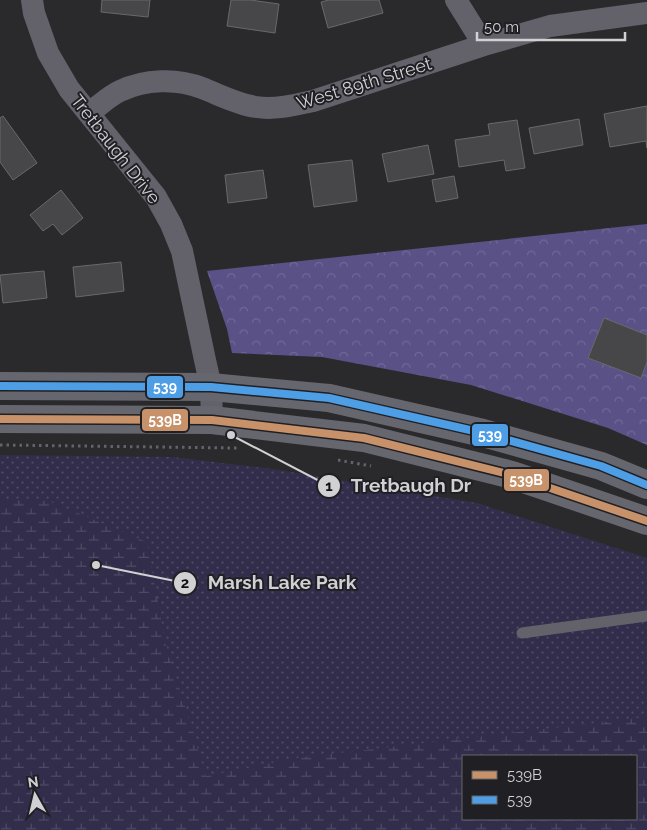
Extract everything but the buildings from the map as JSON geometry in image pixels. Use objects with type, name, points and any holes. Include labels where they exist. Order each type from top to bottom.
[{"type":"street","name":"Tretbaugh Drive","points":[[32,0],[34,13],[48,53],[69,89],[156,197],[171,224],[182,251],[211,387],[212,420]]},
{"type":"street","points":[[456,0],[484,45]]},
{"type":"street","name":"West 89th Street","points":[[89,113],[120,91],[146,82],[174,81],[200,87],[228,100],[257,107],[285,107],[550,26],[647,13]]},
{"type":"street","points":[[0,386],[211,387],[329,398],[483,433],[601,466],[647,485]]},
{"type":"street","points":[[0,419],[212,420],[364,438],[512,475],[647,521]]},
{"type":"lane","points":[[522,633],[647,616]]},
{"type":"path","points":[[0,446],[245,449]]},
{"type":"path","points":[[334,460],[380,468]]},
{"type":"green space","points":[[647,224],[647,445],[608,428],[471,385],[322,357],[232,353],[227,329],[207,271]]},
{"type":"green space","points":[[0,455],[173,457],[273,469],[477,503],[647,558],[647,830],[0,830]]},
{"type":"green space","points":[[0,500],[49,501],[147,542],[165,641],[206,776],[297,758],[647,717],[647,830],[0,830]]},
{"type":"transit line","name":"539","points":[[0,386],[211,387],[329,398],[483,433],[601,466],[647,485]]},
{"type":"transit line","name":"539B","points":[[0,419],[212,420],[364,438],[512,475],[647,521]]},
{"type":"place","name":"Tretbaugh Dr","points":[[231,435]]},
{"type":"place","name":"Marsh Lake Park","points":[[96,565]]}]
